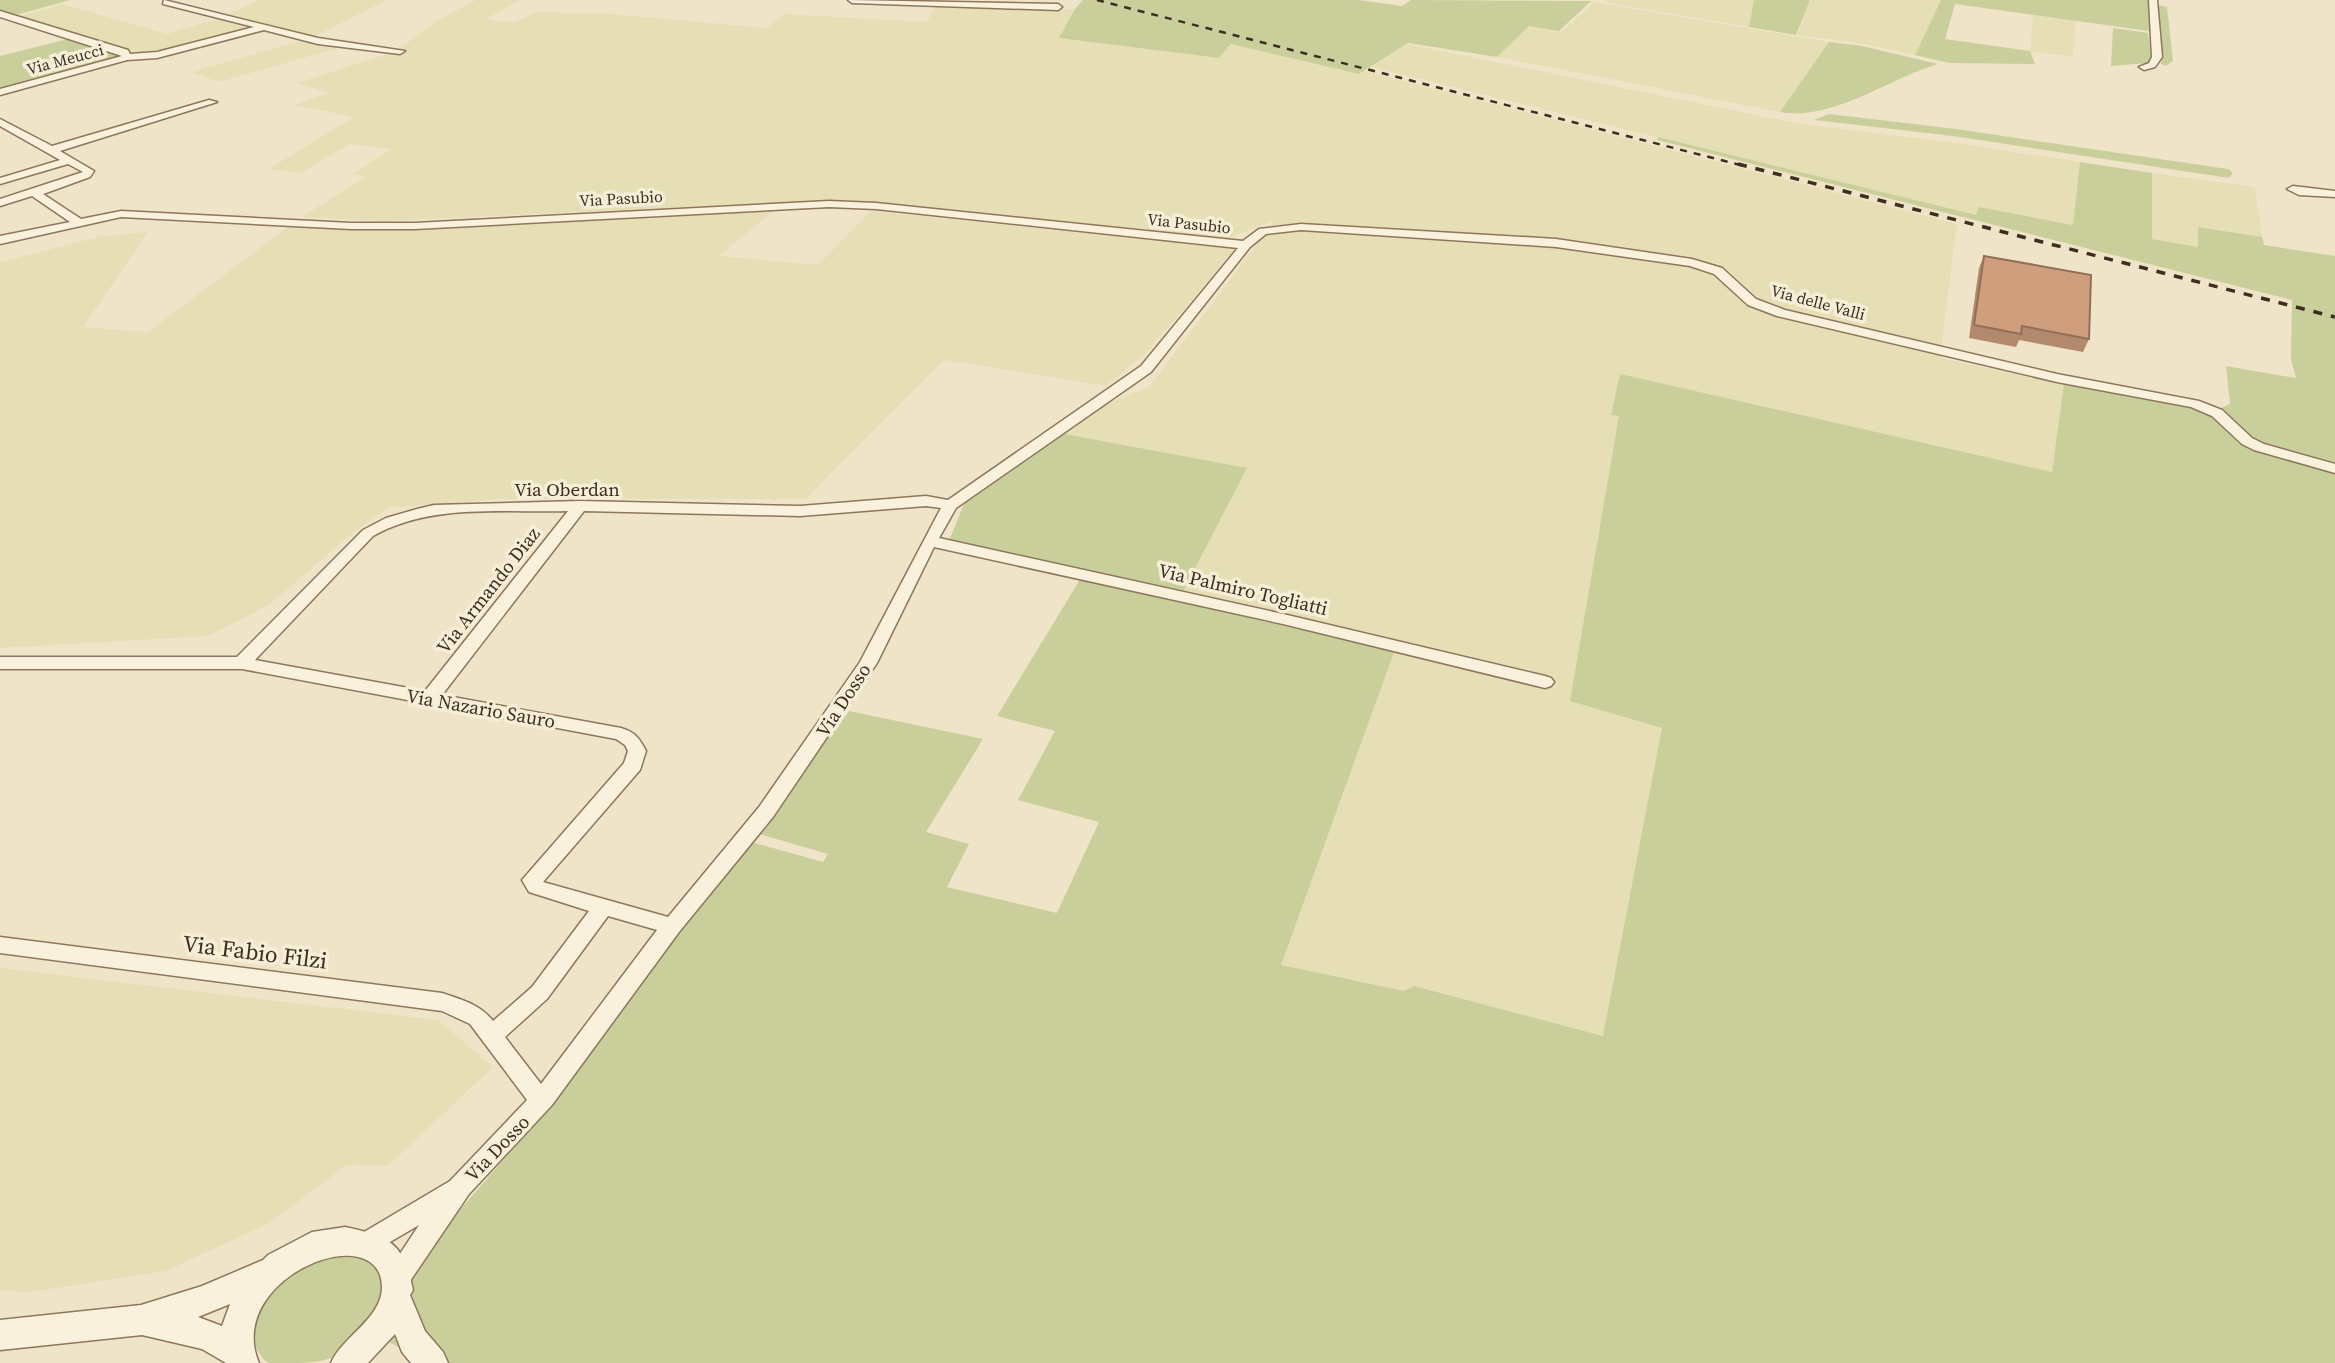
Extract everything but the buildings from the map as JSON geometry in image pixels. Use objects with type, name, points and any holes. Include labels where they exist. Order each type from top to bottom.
[{"type":"street","points":[[161,1],[179,0]]},
{"type":"street","points":[[852,0],[1058,8]]},
{"type":"street","points":[[2144,67],[2152,65],[2157,57],[2152,0]]},
{"type":"street","points":[[161,1],[261,28],[348,46],[400,51]]},
{"type":"street","name":"Via Meucci","points":[[0,14],[125,52],[127,57],[0,92]]},
{"type":"street","points":[[127,57],[157,55],[261,28]]},
{"type":"street","points":[[51,150],[212,102]]},
{"type":"street","points":[[0,203],[86,175],[89,171],[3,126]]},
{"type":"street","points":[[0,181],[70,160]]},
{"type":"street","points":[[2296,190],[2335,194]]},
{"type":"street","points":[[38,191],[37,195],[78,222]]},
{"type":"street","name":"Via Pasubio","points":[[0,240],[121,214],[351,226],[415,226],[829,204],[876,206],[1246,245]]},
{"type":"street","name":"Via delle Valli","points":[[1246,245],[1263,231],[1301,227],[1556,243],[1692,263],[1718,271],[1752,302],[1781,313],[2057,378],[2194,404],[2217,413],[2248,441],[2259,447],[2335,469]]},
{"type":"street","name":"Via Dosso","points":[[396,1287],[432,1223],[460,1186],[544,1098],[673,926],[766,812],[839,709],[888,628],[930,541],[951,505],[1146,369],[1163,352],[1246,245]]},
{"type":"street","name":"Via Oberdan","points":[[242,663],[359,543],[381,525],[414,513],[434,510],[580,506],[800,511],[926,501],[951,505]]},
{"type":"street","name":"Via Armando Diaz","points":[[429,699],[580,506]]},
{"type":"street","name":"Via Palmiro Togliatti","points":[[930,541],[1270,616],[1545,682]]},
{"type":"street","name":"Via Nazario Sauro","points":[[0,663],[242,663],[621,734],[632,741],[637,751],[633,765],[532,880],[536,887],[546,891],[673,926]]},
{"type":"street","points":[[492,1035],[522,1013],[536,998],[603,907]]},
{"type":"street","name":"Via Fabio Filzi","points":[[0,945],[443,1002],[464,1009],[478,1018],[536,1094],[544,1098]]},
{"type":"street","name":"Via Dosso","points":[[368,1243],[414,1212],[460,1186]]},
{"type":"street","points":[[0,1335],[141,1321],[205,1300],[274,1270],[312,1247],[351,1240],[368,1243],[382,1250],[392,1262],[396,1287],[413,1341],[432,1363]]},
{"type":"street","points":[[238,1358],[236,1332],[243,1310],[256,1289],[274,1270]]},
{"type":"street","points":[[347,1363],[370,1343],[387,1321],[396,1287]]},
{"type":"street","points":[[141,1321],[197,1330],[217,1337],[238,1358]]},
{"type":"shaded area","points":[[259,0],[387,0],[313,37],[228,14]]},
{"type":"shaded area","points":[[476,0],[520,0],[486,19],[515,23],[537,12],[611,14],[767,28],[784,14],[927,22],[936,5],[1075,9],[1060,38],[1219,58],[1232,44],[1359,74],[1365,71],[1957,224],[1940,358],[2202,415],[2335,1363],[496,1363],[1054,920],[1100,822],[1056,730],[1084,573],[967,497],[1104,405],[1149,387],[1275,220],[1228,238],[847,200],[383,221],[302,217],[365,177],[353,174],[392,149],[350,144],[301,173],[269,169],[354,117],[295,105],[329,93],[297,83],[397,51],[436,21]]},
{"type":"shaded area","points":[[1754,0],[1749,27],[1604,2]]},
{"type":"shaded area","points":[[1810,0],[1941,0],[1915,55],[1864,44],[1797,35]]},
{"type":"shaded area","points":[[1594,2],[1829,42],[1780,112],[1497,57],[1529,26],[1563,31]]},
{"type":"shaded area","points":[[62,4],[167,34],[216,19],[252,28],[161,51],[140,53],[20,16]]},
{"type":"shaded area","points":[[2033,15],[2076,21],[2073,57],[2030,51]]},
{"type":"shaded area","points":[[304,40],[345,46],[219,82],[191,72]]},
{"type":"shaded area","points":[[1407,44],[1795,123],[1950,142],[2080,162],[2074,225],[1980,208],[1977,216],[1371,67]]},
{"type":"shaded area","points":[[2152,173],[2255,187],[2262,237],[2199,227],[2198,247],[2152,239]]},
{"type":"shaded area","points":[[776,209],[719,256],[818,265],[871,211],[1235,249],[1145,354],[1106,386],[944,360],[806,499],[502,499],[388,508],[355,531],[269,605],[208,636],[0,648],[0,262],[102,236],[148,232],[83,327],[148,332],[289,226],[414,231]]},
{"type":"shaded area","points":[[0,968],[438,1020],[493,1067],[388,1166],[347,1165],[271,1222],[166,1271],[30,1292],[0,1291]]},
{"type":"green space","points":[[0,0],[70,0],[16,15],[0,10]]},
{"type":"green space","points":[[1083,0],[1358,0],[1402,6],[1411,0],[1591,1],[1559,31],[1529,26],[1497,57],[1408,43],[1359,74],[1231,44],[1219,58],[1059,38]]},
{"type":"green space","points":[[1754,0],[1810,0],[1796,35],[1749,27]]},
{"type":"green space","points":[[1941,0],[2148,0],[2149,31],[1955,4],[1945,39],[2030,51],[2035,64],[1949,63],[1915,55]]},
{"type":"green space","points":[[2157,5],[2167,7],[2173,61],[2166,66],[2161,64]]},
{"type":"green space","points":[[2113,28],[2148,33],[2151,56],[2148,63],[2111,66]]},
{"type":"green space","points":[[68,39],[118,54],[113,59],[0,89],[0,56]]},
{"type":"green space","points":[[1829,42],[1862,46],[1938,64],[1840,105],[1819,111],[1780,112]]},
{"type":"green space","points":[[1829,114],[1956,129],[2228,169],[2233,173],[2229,178],[1953,136],[1814,120]]},
{"type":"green space","points":[[1658,137],[1976,215],[1979,207],[2073,225],[2080,162],[2152,173],[2152,239],[2198,247],[2198,227],[2262,237],[2264,245],[2335,256],[2335,1363],[430,1363],[366,1331],[340,1353],[324,1360],[269,1363],[263,1358],[258,1351],[253,1332],[258,1311],[272,1291],[292,1273],[315,1260],[339,1254],[361,1258],[380,1273],[445,1227],[538,1120],[661,950],[751,842],[823,862],[828,854],[756,833],[839,716],[845,717],[849,711],[983,739],[926,832],[969,844],[947,887],[1057,913],[1099,822],[1018,800],[1055,731],[997,716],[1084,573],[948,543],[967,497],[1059,433],[1247,468],[1178,601],[1394,652],[1281,965],[1404,991],[1414,986],[1603,1036],[1662,728],[1570,701],[1619,416],[1611,415],[1620,374],[2052,472],[2065,377],[2215,411],[2230,404],[2226,366],[2296,378],[2291,359],[2292,300],[1657,140]]},
{"type":"railway","points":[[1097,0],[1744,166]]},
{"type":"railway","points":[[1738,164],[2335,317]]}]
